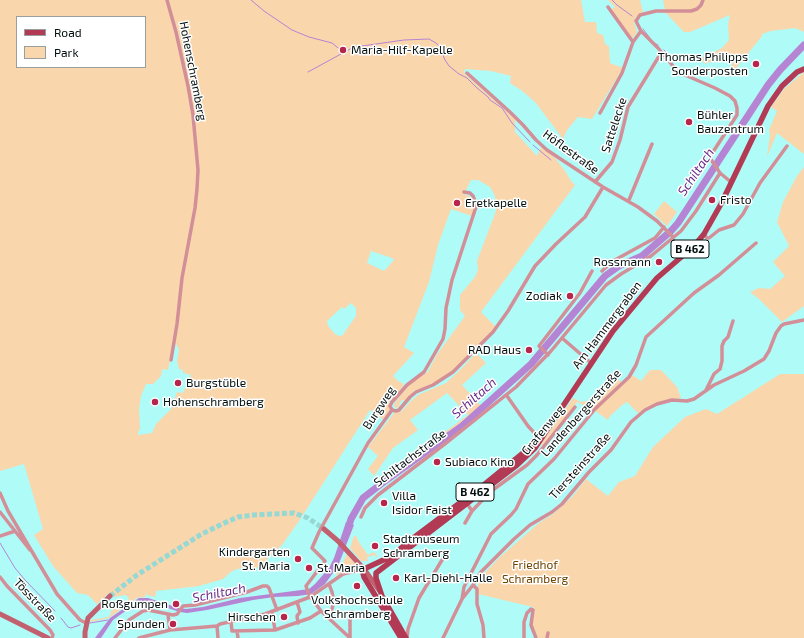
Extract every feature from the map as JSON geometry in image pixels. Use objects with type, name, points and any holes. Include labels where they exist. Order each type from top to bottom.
[{"type":"main road","name":"Am Hammergraben","points":[[540,439],[613,331],[661,274],[694,246],[704,234],[718,210],[768,106],[782,86],[798,72],[804,69]]},
{"type":"main road","name":"B 462","points":[[406,638],[382,596],[376,578],[376,573],[466,502],[540,439]]},
{"type":"main road","name":"B 462","points":[[364,569],[392,556],[413,538],[466,502]]},
{"type":"main road","points":[[324,529],[338,541],[364,569],[382,596]]},
{"type":"main road","points":[[364,569],[364,577],[401,638]]},
{"type":"main road","points":[[85,638],[86,623],[88,618],[110,596]]},
{"type":"main road","points":[[0,614],[48,638]]},
{"type":"street","name":"Hohenschramberg","points":[[167,0],[188,86],[198,170],[198,190],[182,278],[171,360]]},
{"type":"street","points":[[703,0],[701,6],[691,11],[656,11],[640,15],[636,21],[641,32],[654,44],[678,72],[719,90],[730,96],[735,101],[738,108],[737,115],[711,154],[710,158],[719,171],[731,182]]},
{"type":"street","points":[[608,7],[633,42]]},
{"type":"street","points":[[600,113],[622,73],[633,42],[641,32]]},
{"type":"street","name":"Sattelecke","points":[[595,182],[612,162],[620,140],[628,107],[662,53]]},
{"type":"street","name":"Höflestraße","points":[[467,73],[512,113],[536,140],[563,161],[595,182],[629,200],[672,235]]},
{"type":"street","points":[[629,200],[652,144]]},
{"type":"street","points":[[704,234],[707,238],[709,238],[718,230],[734,226],[743,214],[760,182],[787,146]]},
{"type":"street","name":"Schiltachstraße","points":[[361,517],[365,508],[378,495],[507,396],[524,380],[562,338],[606,285],[665,246],[672,235],[675,236],[681,231],[696,211],[719,171]]},
{"type":"street","points":[[392,410],[399,410],[416,392],[433,385],[453,372],[487,338],[508,311],[535,266],[585,217],[603,187]]},
{"type":"street","name":"Burgweg","points":[[310,596],[306,587],[324,563],[324,560],[312,548],[319,532],[368,443],[392,410],[390,406],[392,402],[407,384],[424,372],[445,334],[445,312],[451,285],[458,259],[476,207],[473,196],[470,193],[464,192]]},
{"type":"street","points":[[602,270],[613,261],[655,238],[665,229]]},
{"type":"street","name":"Landenbergerstraße","points":[[462,599],[464,587],[491,534],[516,509],[528,484],[554,459],[595,409],[628,377],[636,364],[646,337],[694,293],[719,275],[756,243]]},
{"type":"street","points":[[546,354],[539,346],[580,293],[592,271]]},
{"type":"street","name":"Tiersteinstraße","points":[[443,638],[462,599],[481,572],[530,524],[552,512],[562,504],[589,472],[611,450],[631,422],[641,413],[665,401],[687,401],[694,399],[706,390],[764,359],[769,352],[776,333],[781,326],[804,320]]},
{"type":"street","name":"Tiersteinstraße","points":[[706,390],[714,374],[720,369],[722,361],[722,346],[728,337],[733,321]]},
{"type":"street","points":[[562,338],[591,363]]},
{"type":"street","points":[[507,396],[528,426],[540,439]]},
{"type":"street","name":"Grafenweg","points":[[465,523],[472,511],[490,492],[527,465],[537,455],[575,407]]},
{"type":"street","points":[[0,494],[8,511],[57,594],[80,620],[86,623]]},
{"type":"street","points":[[466,502],[472,511]]},
{"type":"street","points":[[0,512],[31,550]]},
{"type":"street","points":[[0,536],[15,531]]},
{"type":"street","points":[[406,638],[419,598],[442,560]]},
{"type":"street","points":[[139,638],[170,630],[217,626],[220,624],[259,616],[310,596],[343,574],[364,569]]},
{"type":"street","name":"Tösstraße","points":[[0,577],[50,630],[53,635],[52,638]]},
{"type":"street","points":[[0,586],[3,581]]},
{"type":"street","points":[[327,616],[331,612],[334,602],[329,584]]},
{"type":"street","points":[[473,585],[477,588],[477,604],[484,625],[484,638]]},
{"type":"street","points":[[115,638],[129,620],[143,611],[148,610],[168,615],[177,614],[183,606],[195,605],[265,586],[269,588],[271,592],[276,610]]},
{"type":"street","points":[[310,596],[321,611],[350,638]]},
{"type":"street","points":[[297,602],[300,612],[297,616],[298,623]]},
{"type":"street","points":[[524,638],[524,622],[530,609],[533,610],[531,624],[536,638]]},
{"type":"street","points":[[231,622],[232,631],[237,632],[275,630],[298,623],[321,611]]},
{"type":"street","points":[[272,612],[275,630]]},
{"type":"street","points":[[350,638],[350,620],[352,612]]},
{"type":"street","points":[[168,615],[170,630]]},
{"type":"street","points":[[217,626],[218,638]]},
{"type":"street","points":[[237,632],[238,638]]},
{"type":"street","points":[[547,638],[548,633]]},
{"type":"green space","points":[[0,0],[581,0],[585,22],[596,22],[597,33],[603,35],[605,44],[609,46],[610,63],[623,68],[592,119],[578,117],[567,130],[563,139],[535,102],[510,83],[511,76],[491,71],[465,69],[464,73],[515,119],[515,132],[537,156],[541,147],[555,158],[575,185],[481,312],[496,327],[460,365],[437,383],[414,391],[405,401],[402,400],[399,404],[400,406],[396,408],[394,404],[407,386],[415,378],[428,372],[436,356],[465,316],[460,310],[460,295],[475,277],[478,270],[477,261],[496,211],[495,196],[490,187],[478,180],[471,180],[464,194],[469,196],[474,202],[472,216],[451,209],[438,245],[429,282],[404,347],[414,353],[393,376],[404,384],[398,394],[389,403],[390,411],[384,420],[370,410],[299,521],[282,545],[266,560],[268,564],[245,571],[244,567],[232,571],[223,579],[199,586],[156,591],[155,597],[147,595],[146,593],[145,597],[137,598],[109,618],[90,622],[91,620],[108,617],[111,614],[110,612],[129,599],[126,595],[113,597],[108,594],[97,604],[88,595],[77,593],[53,566],[34,535],[43,529],[24,464],[0,471]],"holes":[[[371,251],[392,258],[394,260],[384,271],[367,263]],[[351,303],[356,308],[356,316],[342,336],[336,335],[328,326],[327,321],[342,307],[344,309]],[[173,344],[177,345],[179,350],[177,361],[179,369],[183,370],[183,373],[191,375],[183,393],[177,392],[171,409],[156,424],[152,433],[138,435],[140,429],[139,408],[141,396],[146,384],[153,384],[161,376],[162,370],[168,370]]]},
{"type":"green space","points":[[608,0],[640,0],[643,12],[636,17],[634,23],[637,32],[633,38],[629,35],[611,10],[615,7]]},
{"type":"green space","points":[[663,0],[702,0],[697,7],[692,10],[665,10]]},
{"type":"green space","points":[[704,0],[804,0],[804,32],[795,28],[771,31],[762,34],[762,36],[729,77],[726,75],[733,63],[726,55],[705,64],[702,58],[722,48],[729,40],[728,24],[730,15],[690,32],[684,32],[665,12],[694,11]]},
{"type":"green space","points":[[804,72],[804,154],[777,133],[767,157],[770,135],[769,130],[777,111],[771,107],[784,89]]},
{"type":"green space","points":[[804,167],[804,306],[782,322],[750,292],[759,288],[770,289],[785,276],[773,262],[789,246],[777,222],[783,202],[797,176]]},
{"type":"green space","points":[[664,201],[677,212],[667,226],[654,214]]},
{"type":"green space","points":[[476,353],[486,363],[462,385],[482,407],[444,437],[443,435],[445,432],[468,415],[447,393],[410,420],[418,430],[393,448],[374,476],[368,469],[378,456],[368,447],[394,413],[402,411],[418,395],[446,383]]},
{"type":"green space","points":[[650,370],[661,370],[677,387],[681,398],[662,401],[638,413],[627,402],[610,416],[608,420],[594,410],[577,402],[544,446],[541,444],[573,398],[581,402],[588,401],[603,386],[616,378],[623,383],[632,375],[641,381]]},
{"type":"green space","name":"Friedhof Schramberg","points":[[780,374],[804,374],[804,638],[538,638],[532,624],[535,611],[533,607],[478,594],[478,584],[481,577],[500,557],[573,496],[586,479],[608,496],[619,482],[635,476],[653,447],[685,417],[706,409],[717,414]]},
{"type":"green space","points":[[354,536],[356,536],[368,555],[374,552],[378,557],[375,555],[367,557],[368,561],[361,561],[350,548]]},
{"type":"green space","points":[[347,554],[355,563],[355,566],[336,576]]},
{"type":"shaded area","points":[[346,522],[354,525],[338,566],[325,584],[311,594],[253,600],[187,613],[145,601],[138,602],[113,620],[101,638],[95,638],[110,618],[139,598],[148,598],[186,609],[203,607],[240,598],[309,589],[329,568],[334,558]]},
{"type":"waterway","points":[[251,0],[264,11],[292,30],[309,37],[332,43],[343,52]]},
{"type":"waterway","points":[[612,0],[632,16]]},
{"type":"waterway","points":[[643,29],[650,38]]},
{"type":"waterway","points":[[308,72],[355,47],[404,40],[429,39],[439,46],[449,66],[467,78],[490,100],[502,108],[512,123],[530,142]]},
{"type":"waterway","name":"Schiltach","points":[[347,532],[351,519],[363,498],[462,426],[531,364],[605,276],[619,266],[642,256],[671,231],[678,223],[768,85],[804,45]]},
{"type":"waterway","points":[[664,50],[671,57]]},
{"type":"waterway","points":[[533,145],[551,160]]},
{"type":"waterway","points":[[0,543],[15,568],[55,611]]},
{"type":"waterway","points":[[61,618],[68,627],[71,628],[80,625]]},
{"type":"waterway","points":[[90,623],[108,620]]},
{"type":"tunnel","points":[[110,596],[137,575],[200,535],[238,517],[294,513],[308,518],[324,529]]},
{"type":"place","name":"Maria-Hilf-Kapelle","points":[[343,50]]},
{"type":"place","name":"Thomas Philipps Sonderposten","points":[[756,64]]},
{"type":"place","name":"Bühler Bauzentrum","points":[[689,122]]},
{"type":"place","name":"Fristo","points":[[712,200]]},
{"type":"place","name":"Eretkapelle","points":[[457,203]]},
{"type":"place","name":"Rossmann","points":[[659,262]]},
{"type":"place","name":"Zodiak","points":[[570,296]]},
{"type":"place","name":"RAD Haus","points":[[529,350]]},
{"type":"place","name":"Burgstüble","points":[[178,383]]},
{"type":"place","name":"Hohenschramberg","points":[[155,402]]},
{"type":"place","name":"Subiaco Kino","points":[[437,462]]},
{"type":"place","name":"Villa Isidor Faist","points":[[384,503]]},
{"type":"place","name":"Stadtmuseum Schramberg","points":[[375,546]]},
{"type":"place","name":"Kindergarten St. Maria","points":[[298,559]]},
{"type":"place","name":"St. Maria","points":[[309,568]]},
{"type":"place","name":"Karl-Diehl-Halle","points":[[396,578]]},
{"type":"place","name":"Volkshochschule Schramberg","points":[[357,586]]},
{"type":"place","name":"Roßgumpen","points":[[176,604]]},
{"type":"place","name":"Hirschen","points":[[284,617]]},
{"type":"place","name":"Spunden","points":[[173,624]]}]
